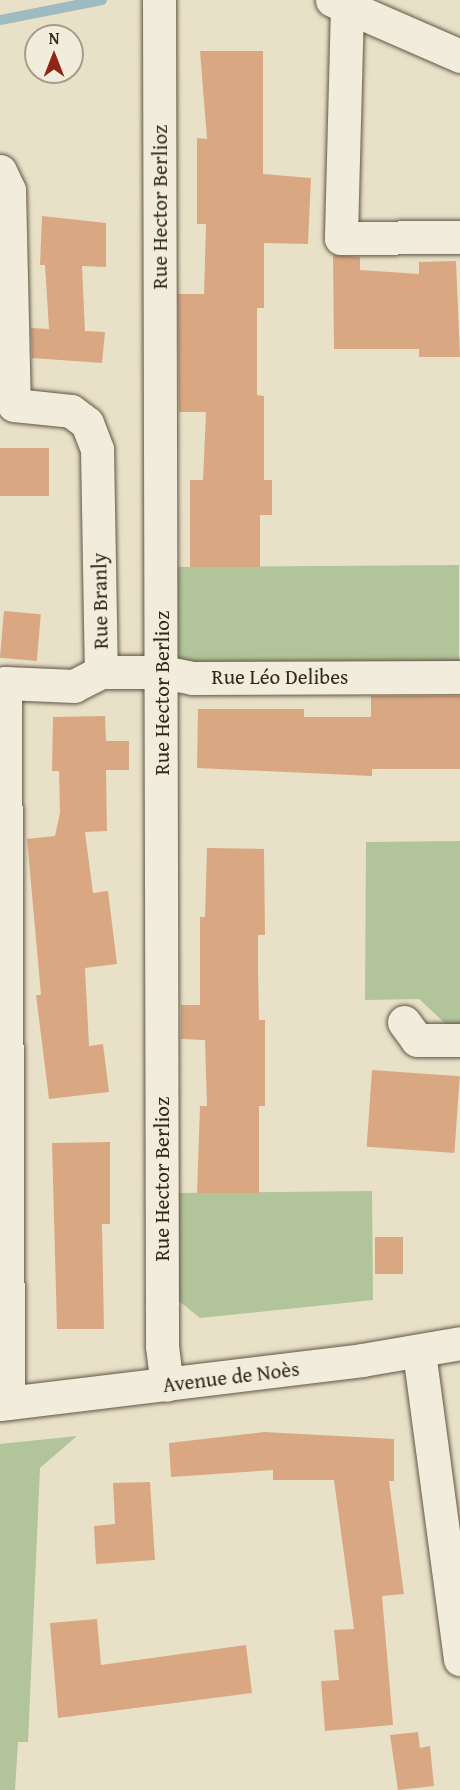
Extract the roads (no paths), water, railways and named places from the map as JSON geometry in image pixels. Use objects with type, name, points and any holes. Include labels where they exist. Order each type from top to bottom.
[{"type":"street","name":"Rue Hector Berlioz","points":[[159,0],[162,1346],[167,1385]]},
{"type":"street","points":[[460,56],[340,3],[340,238],[460,237]]},
{"type":"street","name":"Rue Branly","points":[[0,171],[9,189],[7,405],[71,411],[87,423],[98,448],[101,672],[74,686],[2,683],[4,1404]]},
{"type":"street","name":"Rue Léo Delibes","points":[[101,672],[162,672],[192,678],[460,676]]},
{"type":"street","points":[[404,1022],[417,1040],[460,1040]]},
{"type":"street","name":"Avenue de Noès","points":[[4,1404],[419,1352],[460,1343]]},
{"type":"street","points":[[419,1352],[460,1659]]},
{"type":"waterway","points":[[0,20],[102,0]]}]
